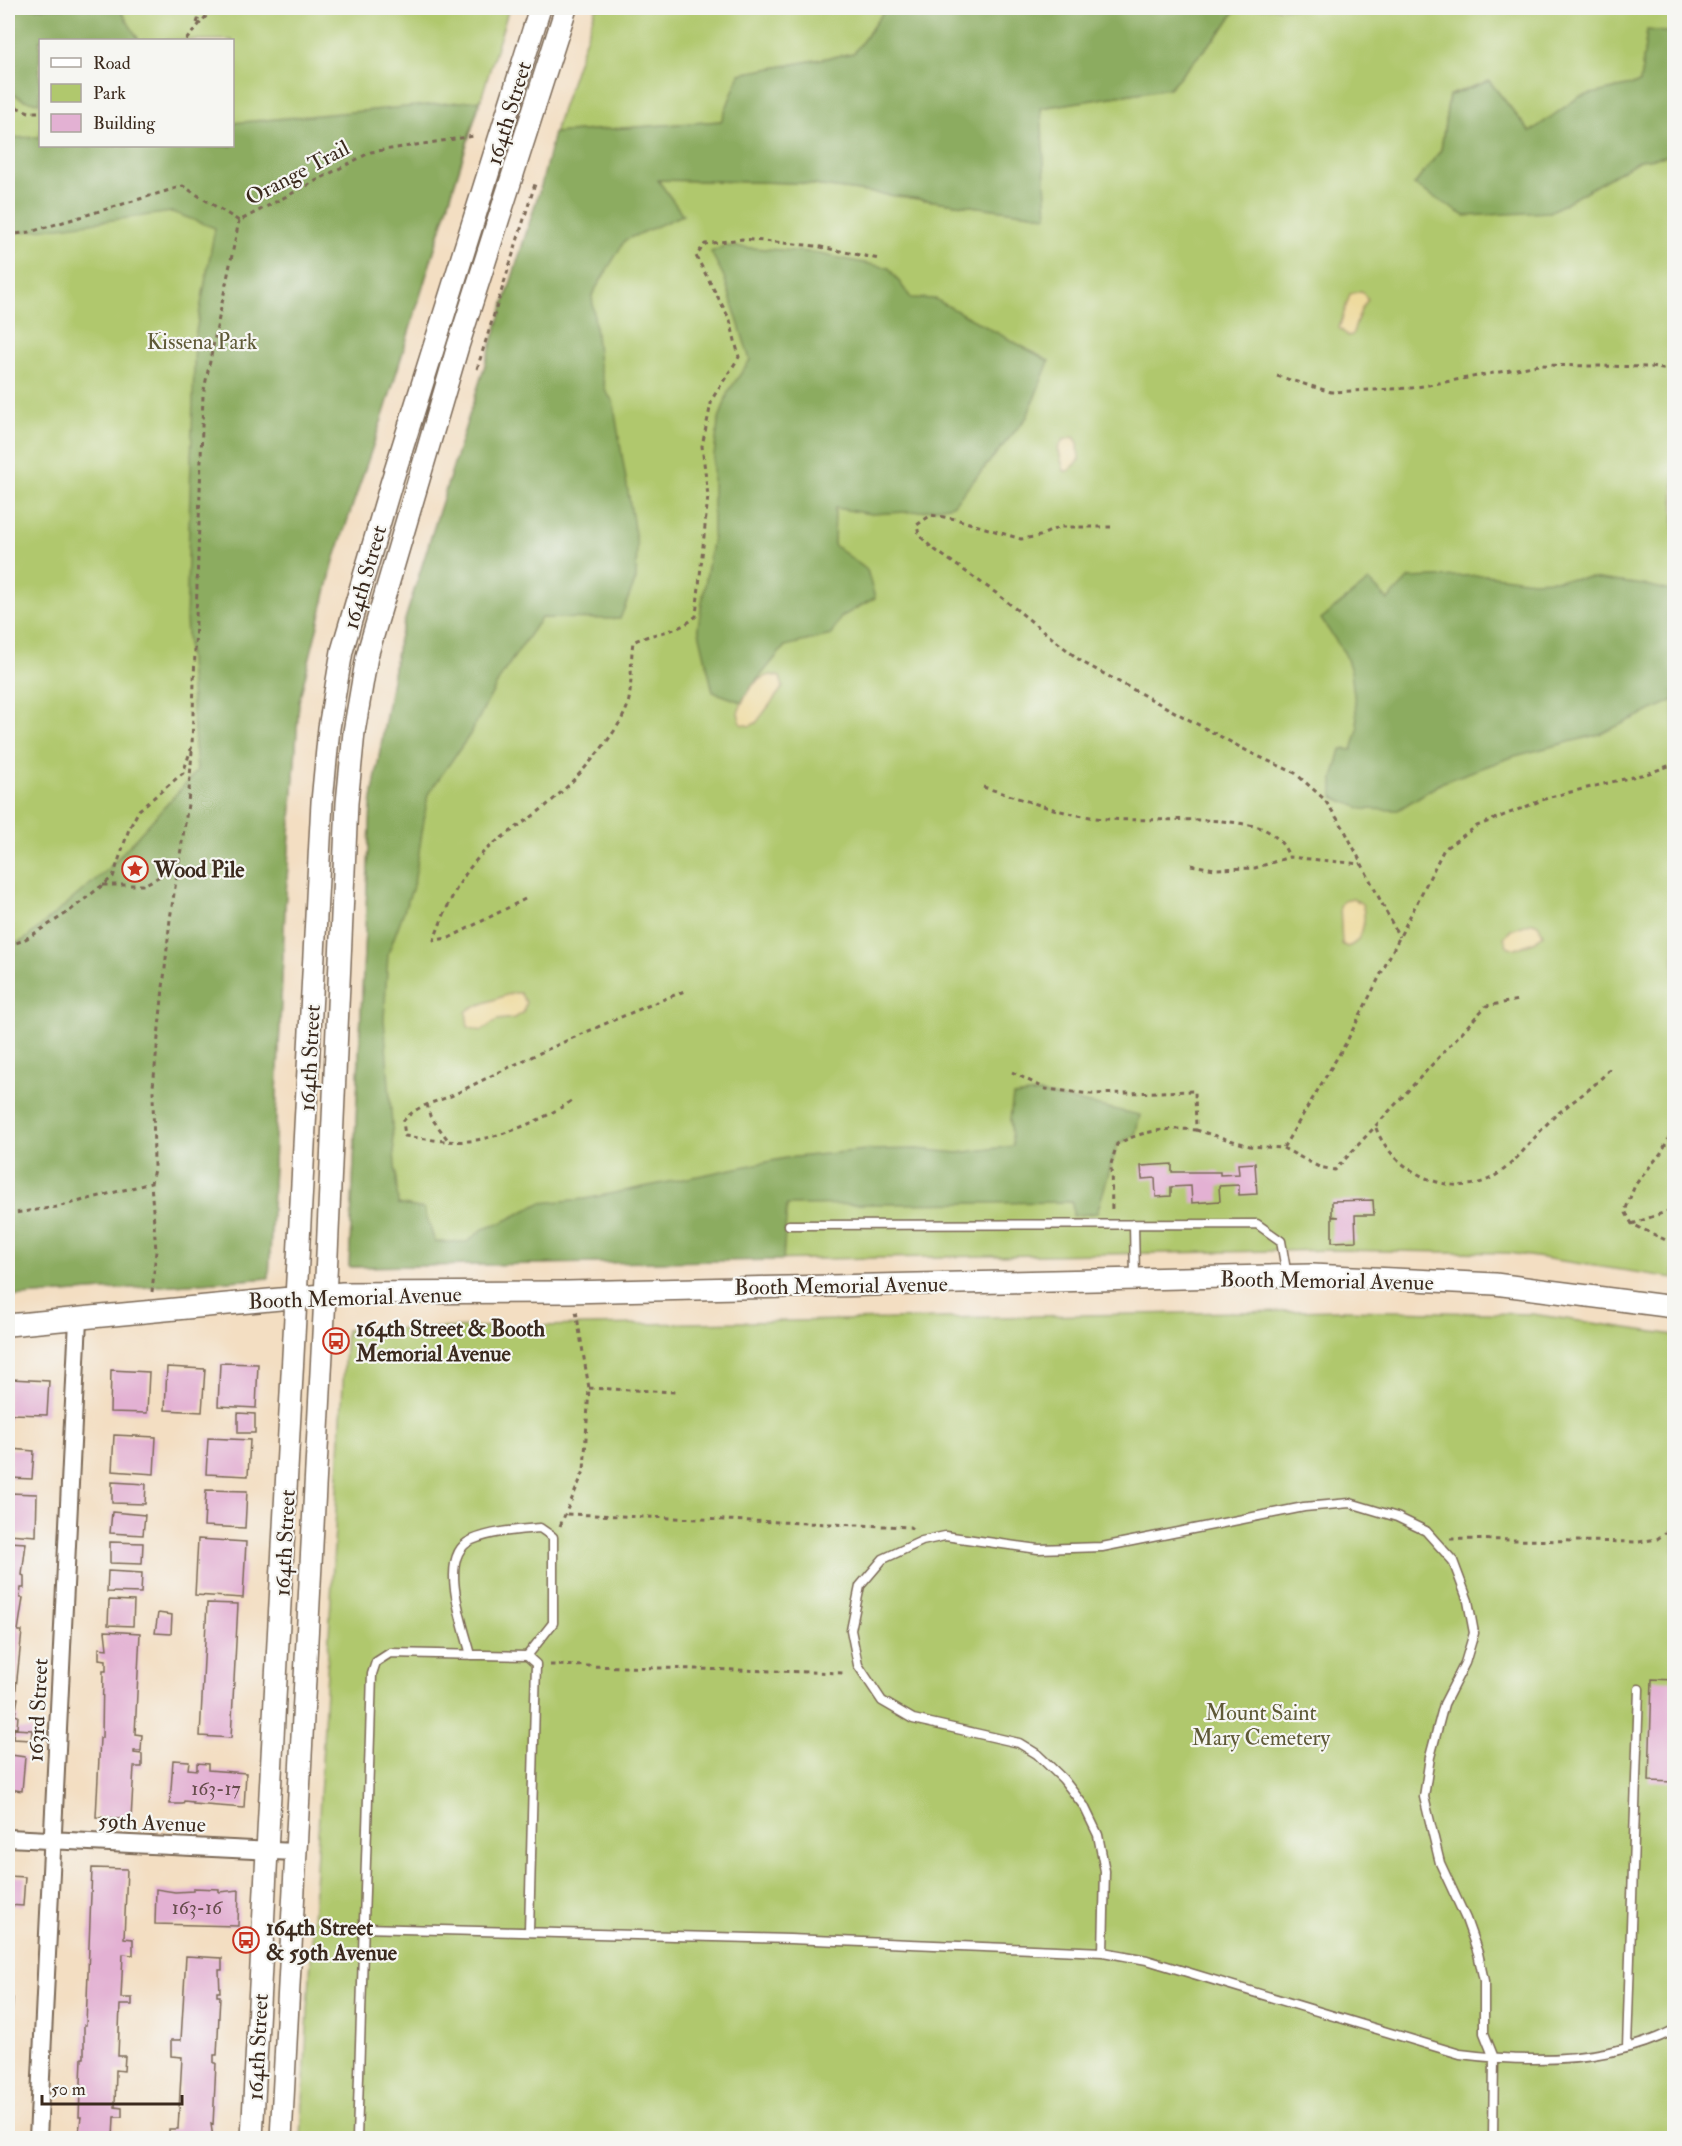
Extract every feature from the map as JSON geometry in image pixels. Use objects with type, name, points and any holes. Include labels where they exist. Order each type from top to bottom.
[{"type":"street","name":"164th Street","points":[[252,2139],[269,1850],[322,801],[329,728],[342,651],[391,484],[540,8]]},
{"type":"street","name":"164th Street","points":[[281,2139],[325,1294],[347,803],[354,732],[366,656],[458,346],[566,8]]},
{"type":"street","name":"Booth Memorial Avenue","points":[[8,1325],[78,1320],[325,1294],[568,1292],[1287,1276],[1495,1284],[1674,1307]]},
{"type":"street","name":"163rd Street","points":[[38,2139],[78,1320]]},
{"type":"street","name":"59th Avenue","points":[[8,1838],[295,1852]]},
{"type":"lane","points":[[1134,1224],[1135,1279]]},
{"type":"lane","points":[[789,1226],[1257,1224],[1281,1241],[1287,1276]]},
{"type":"lane","points":[[1102,1952],[1105,1872],[1098,1835],[1084,1806],[1063,1779],[1037,1754],[1019,1743],[913,1719],[882,1701],[858,1665],[851,1630],[860,1586],[883,1559],[922,1541],[945,1536],[1038,1549],[1085,1549],[1304,1507],[1350,1503],[1397,1517],[1426,1531],[1453,1561],[1468,1601],[1474,1633],[1465,1663],[1444,1704],[1430,1757],[1424,1797],[1440,1863],[1478,1953],[1484,1981],[1484,2033],[1494,2058],[1493,2139]]},
{"type":"lane","points":[[471,1655],[453,1580],[454,1561],[460,1550],[471,1540],[506,1531],[540,1528],[553,1538],[553,1623],[528,1656]]},
{"type":"lane","points":[[357,2139],[372,1674],[376,1662],[390,1653],[528,1656],[536,1664],[529,1931]]},
{"type":"lane","points":[[1627,2047],[1639,1689]]},
{"type":"lane","points":[[364,1928],[529,1931],[1102,1952],[1147,1960],[1460,2054],[1494,2058],[1569,2058],[1627,2047],[1674,2030]]},
{"type":"path","points":[[196,26],[202,8]]},
{"type":"path","points":[[187,39],[213,8]]},
{"type":"path","points":[[8,104],[29,112],[39,112]]},
{"type":"path","name":"Orange Trail","points":[[8,235],[30,232],[183,186],[239,221],[370,152],[474,136]]},
{"type":"path","points":[[477,369],[535,184]]},
{"type":"path","points":[[152,1292],[156,1251],[151,1183],[154,1169],[153,1087],[170,919],[180,865],[192,746],[203,395],[239,221]]},
{"type":"path","points":[[525,898],[449,938],[434,940],[442,916],[463,880],[485,850],[548,805],[596,754],[618,726],[627,707],[633,642],[645,636],[685,627],[696,616],[708,496],[702,446],[712,399],[739,357],[730,320],[696,256],[705,244],[742,239],[816,246],[879,259]]},
{"type":"path","points":[[1277,376],[1331,392],[1412,387],[1538,365],[1651,367],[1674,371]]},
{"type":"path","points":[[1110,527],[1059,527],[1041,536],[1021,539],[956,519],[930,515],[917,525],[918,535],[930,547],[996,593],[1082,662],[1241,748],[1294,773],[1324,799],[1343,828],[1399,937]]},
{"type":"path","points":[[8,946],[24,940],[58,918],[113,877],[129,829],[139,810],[183,773],[192,746]]},
{"type":"path","points":[[1283,1148],[1346,1043],[1444,849],[1477,826],[1550,797],[1649,773],[1674,764]]},
{"type":"path","points":[[983,787],[1056,810],[1104,819],[1216,822],[1260,828],[1285,844],[1289,857]]},
{"type":"path","points":[[1191,865],[1215,870],[1255,868],[1289,857],[1361,864]]},
{"type":"path","points":[[102,885],[144,885],[180,865]]},
{"type":"path","points":[[571,1101],[558,1110],[520,1126],[475,1140],[433,1140],[405,1136],[403,1121],[416,1108],[448,1098],[597,1025],[687,990]]},
{"type":"path","points":[[1112,1224],[1111,1164],[1117,1144],[1135,1135],[1176,1128],[1196,1130],[1250,1146],[1283,1148],[1319,1167],[1335,1170],[1486,1006],[1519,1000]]},
{"type":"path","points":[[1376,1128],[1381,1141],[1394,1158],[1410,1171],[1456,1185],[1484,1181],[1512,1163],[1541,1129],[1575,1098],[1600,1082],[1610,1068]]},
{"type":"path","points":[[1012,1072],[1046,1089],[1091,1094],[1195,1091],[1196,1130]]},
{"type":"path","points":[[427,1104],[429,1116],[448,1140]]},
{"type":"path","points":[[1674,1128],[1661,1153],[1635,1185],[1625,1211],[1632,1224],[1674,1244]]},
{"type":"path","points":[[8,1214],[57,1207],[151,1183]]},
{"type":"path","points":[[1632,1224],[1674,1209]]},
{"type":"path","points":[[553,1538],[567,1514],[584,1471],[589,1388],[576,1310]]},
{"type":"path","points":[[589,1388],[675,1392]]},
{"type":"path","points":[[567,1514],[910,1527],[922,1541]]},
{"type":"path","points":[[1433,1539],[1639,1542],[1657,1539],[1674,1527]]},
{"type":"path","points":[[536,1664],[863,1673]]},
{"type":"green space","name":"Kissena Park","points":[[8,8],[509,8],[385,410],[334,560],[299,701],[285,908],[269,1278],[8,1297]]},
{"type":"green space","points":[[8,8],[119,8],[138,39],[39,39],[39,103],[24,100],[8,91]]},
{"type":"green space","points":[[596,8],[904,8],[884,12],[854,53],[740,74],[722,121],[554,133]]},
{"type":"green space","points":[[904,8],[1237,8],[1223,29],[1169,88],[1041,108],[1047,216],[799,183],[658,180],[683,215],[625,240],[592,295],[599,364],[606,392],[613,401],[637,546],[636,579],[620,619],[541,618],[503,673],[469,736],[428,794],[414,884],[388,954],[384,1019],[398,1204],[424,1209],[435,1242],[467,1242],[483,1229],[501,1223],[540,1203],[585,1199],[786,1158],[866,1150],[917,1149],[958,1153],[1013,1146],[1010,1119],[1013,1096],[1039,1093],[1140,1115],[1135,1135],[1117,1145],[1097,1213],[1073,1216],[1072,1202],[787,1205],[783,1260],[349,1267],[371,805],[399,639],[541,186],[554,133],[721,121],[740,74],[854,53],[884,11]]},
{"type":"green space","points":[[1237,8],[1674,8],[1674,33],[1647,31],[1640,83],[1579,97],[1530,132],[1489,81],[1449,95],[1441,150],[1414,185],[1550,212],[1640,160],[1674,155],[1674,1278],[1509,1253],[1334,1250],[349,1267],[371,805],[399,639],[541,186],[658,180],[799,183],[1046,216],[1040,108],[1169,88],[1223,29]]},
{"type":"green space","points":[[1647,30],[1674,33],[1674,155],[1640,160],[1550,212],[1465,216],[1414,185],[1441,150],[1449,96],[1489,81],[1530,132],[1579,97],[1640,83]]},
{"type":"green space","name":"Kissena Park","points":[[480,100],[385,410],[334,560],[299,701],[285,908],[269,1278],[8,1297],[8,946],[24,940],[108,869],[197,771],[186,620],[195,337],[215,228],[172,212],[8,234],[8,138],[39,137],[39,147],[234,147],[234,123]]},
{"type":"green space","points":[[724,246],[809,252],[889,268],[911,298],[935,299],[1049,361],[1027,417],[953,505],[922,511],[871,514],[835,508],[834,545],[867,570],[875,598],[841,617],[831,635],[785,646],[748,691],[742,702],[713,692],[698,627],[713,536],[713,464],[718,423],[728,392],[750,360],[724,277],[711,252]]},
{"type":"green space","points":[[1486,575],[1533,581],[1591,578],[1651,586],[1674,592],[1674,700],[1600,734],[1515,756],[1443,782],[1398,810],[1363,809],[1333,797],[1333,779],[1341,749],[1352,750],[1358,729],[1351,671],[1345,654],[1321,619],[1369,581],[1388,600],[1409,578]]},
{"type":"green space","name":"Mount Saint Mary Cemetery","points":[[1341,1310],[1532,1314],[1674,1335],[1674,2138],[301,2138],[346,1330]]},
{"type":"sand","points":[[1361,291],[1368,299],[1361,310],[1352,335],[1348,336],[1339,328],[1350,294]]},
{"type":"sand","points":[[1074,437],[1078,443],[1079,461],[1068,471],[1064,471],[1058,448],[1063,440]]},
{"type":"sand","points":[[771,675],[780,677],[783,687],[756,723],[750,726],[741,724],[738,713],[746,695],[759,680]]},
{"type":"sand","points":[[1353,898],[1362,904],[1364,923],[1357,941],[1347,947],[1342,944],[1340,906],[1344,900]]},
{"type":"sand","points":[[1533,922],[1538,924],[1543,934],[1536,941],[1515,949],[1507,946],[1504,938],[1511,930]]},
{"type":"sand","points":[[512,993],[520,993],[526,1002],[523,1013],[514,1018],[497,1020],[481,1031],[468,1027],[466,1012],[471,1008]]},
{"type":"building","points":[[1255,1163],[1257,1194],[1239,1195],[1239,1185],[1219,1186],[1220,1201],[1192,1203],[1191,1186],[1171,1187],[1171,1196],[1156,1197],[1155,1178],[1142,1179],[1141,1166],[1172,1164],[1172,1172],[1220,1172],[1220,1175],[1239,1174],[1238,1164]]},
{"type":"building","points":[[1373,1200],[1374,1215],[1355,1215],[1356,1241],[1332,1242],[1332,1217],[1339,1217],[1332,1216],[1332,1201]]},
{"type":"building","points":[[220,1363],[258,1364],[256,1408],[218,1406]]},
{"type":"building","points":[[167,1367],[205,1369],[202,1412],[165,1410]]},
{"type":"building","points":[[111,1370],[149,1372],[147,1413],[110,1412]]},
{"type":"building","points":[[11,1379],[49,1381],[47,1415],[10,1414],[8,1423],[8,1381]]},
{"type":"building","points":[[238,1413],[255,1414],[255,1433],[238,1433]]},
{"type":"building","points":[[114,1435],[156,1437],[154,1474],[112,1471]]},
{"type":"building","points":[[208,1438],[250,1440],[248,1476],[206,1474]]},
{"type":"building","points":[[11,1449],[34,1451],[32,1479],[10,1478]]},
{"type":"building","points":[[112,1482],[146,1484],[145,1504],[112,1503]]},
{"type":"building","points":[[206,1490],[247,1491],[245,1528],[204,1526]]},
{"type":"building","points":[[8,1493],[37,1494],[36,1536],[8,1534]]},
{"type":"building","points":[[112,1512],[145,1515],[143,1535],[110,1533]]},
{"type":"building","points":[[198,1539],[246,1542],[243,1598],[195,1595]]},
{"type":"building","points":[[8,1542],[26,1543],[22,1575],[24,1576],[24,1588],[21,1588],[20,1598],[23,1598],[18,1631],[22,1631],[15,1698],[18,1698],[15,1715],[18,1716],[17,1728],[8,1727]]},
{"type":"building","points":[[110,1542],[143,1543],[142,1564],[110,1563]]},
{"type":"building","points":[[108,1571],[142,1573],[141,1593],[107,1592]]},
{"type":"building","points":[[109,1600],[134,1601],[133,1626],[108,1625]]},
{"type":"building","points":[[207,1603],[238,1604],[231,1738],[200,1736]]},
{"type":"building","points":[[158,1613],[172,1615],[171,1634],[155,1633]]},
{"type":"building","points":[[105,1631],[140,1633],[135,1734],[142,1735],[141,1751],[134,1751],[134,1753],[142,1754],[142,1767],[134,1767],[131,1819],[96,1817],[100,1738],[102,1738],[103,1671],[106,1671],[106,1660],[99,1659],[99,1648],[107,1649]]},
{"type":"building","points":[[1652,1679],[1674,1680],[1674,1782],[1649,1781]]},
{"type":"building","points":[[14,1729],[32,1730],[31,1740],[13,1739]]},
{"type":"building","points":[[11,1755],[25,1757],[22,1791],[8,1789],[8,1766],[10,1766]]},
{"type":"building","points":[[173,1760],[189,1761],[188,1769],[197,1770],[197,1763],[208,1764],[208,1770],[246,1773],[244,1808],[193,1804],[193,1802],[184,1801],[183,1804],[170,1804]]},
{"type":"building","points":[[92,1868],[127,1869],[124,1938],[133,1939],[133,1955],[123,1954],[121,1998],[132,1998],[132,2005],[120,2005],[118,2056],[125,2056],[124,2071],[116,2070],[115,2107],[122,2108],[122,2117],[114,2117],[113,2138],[78,2138],[81,2117],[79,2117],[80,2092],[83,2092],[82,2058],[84,2058],[84,2025],[86,2025]]},
{"type":"building","points":[[8,1876],[25,1877],[23,1906],[8,1905]]},
{"type":"building","points":[[193,1888],[219,1889],[219,1892],[239,1890],[238,1926],[155,1924],[156,1889],[175,1892],[193,1891]]},
{"type":"building","points":[[186,1956],[222,1958],[222,1970],[219,1970],[220,1992],[217,1992],[217,1996],[220,1996],[217,2055],[214,2055],[214,2063],[216,2063],[213,2125],[211,2124],[213,2138],[169,2138],[169,2129],[178,2129],[182,2057],[171,2056],[171,2040],[181,2040]]},
{"type":"building","points":[[8,1998],[13,1998],[12,2015],[8,2014]]},
{"type":"place","name":"Wood Pile","points":[[135,869]]},
{"type":"place","name":"164th Street & Booth Memorial Avenue","points":[[336,1341]]},
{"type":"place","name":"164th Street & 59th Avenue","points":[[246,1940]]}]
